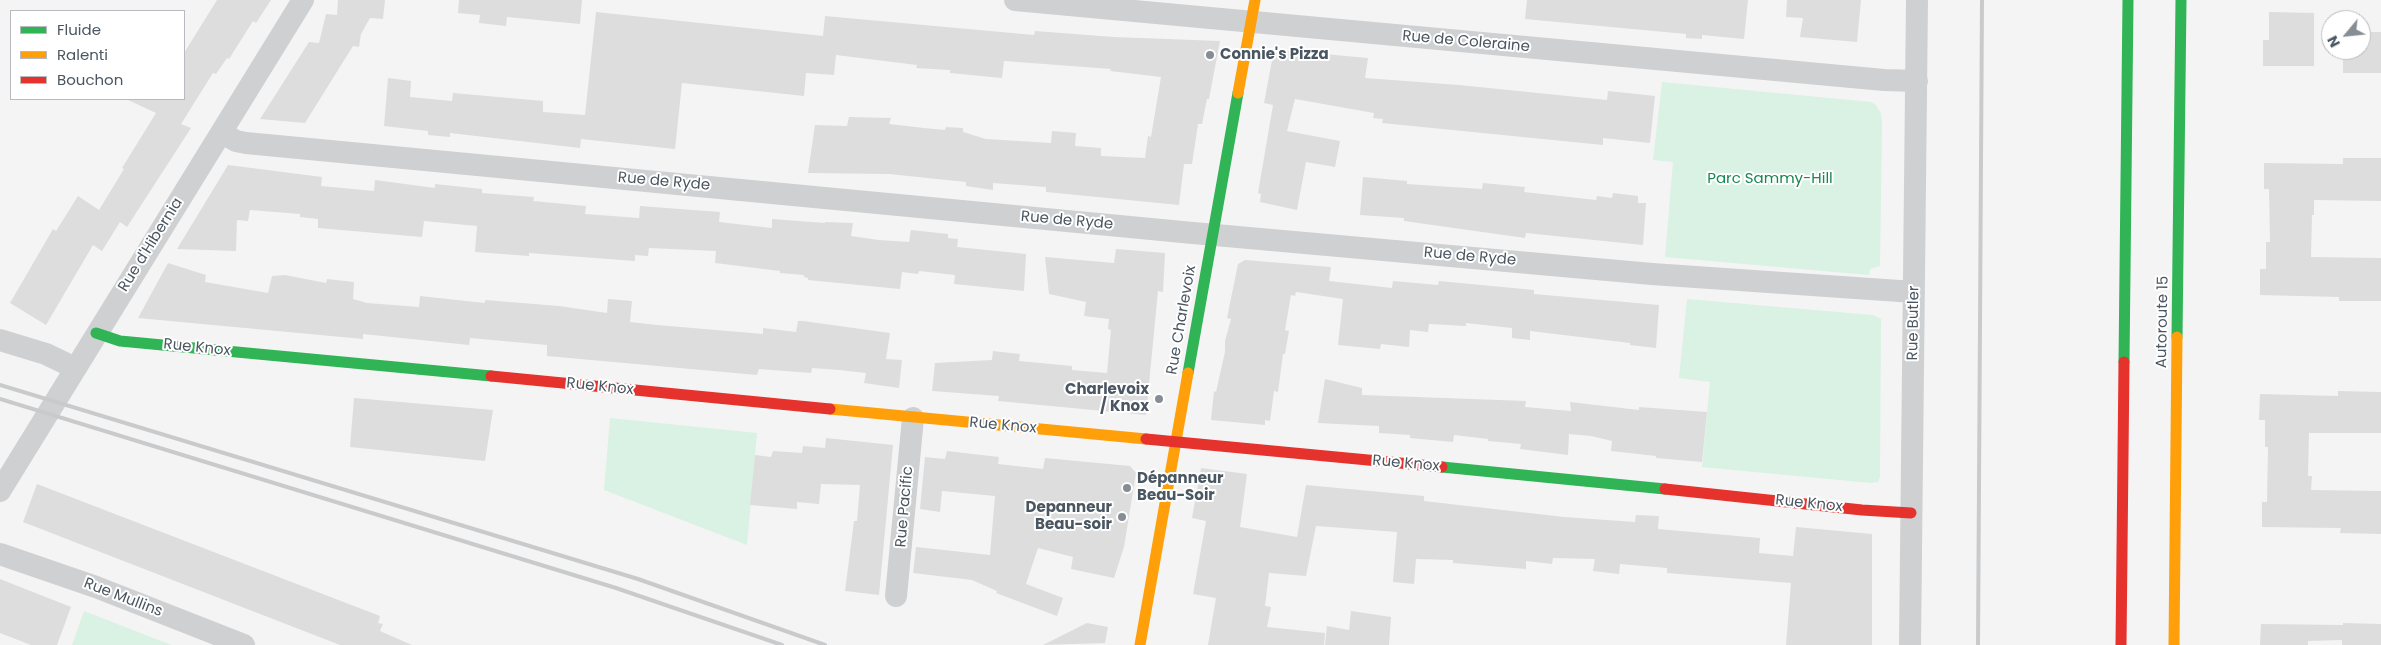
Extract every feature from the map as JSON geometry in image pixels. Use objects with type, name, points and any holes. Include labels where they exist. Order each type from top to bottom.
[{"type":"main road","name":"Rue Charlevoix","points":[[1140,645],[1255,0]]},
{"type":"main road","points":[[2121,645],[2128,0]]},
{"type":"main road","name":"Autoroute 15","points":[[2174,645],[2181,0]]},
{"type":"main road","name":"Rue Knox","points":[[96,333],[120,341],[1609,483],[1862,510],[1911,512]]},
{"type":"street","name":"Rue d'Hibernia","points":[[0,491],[303,0]]},
{"type":"street","name":"Rue de Coleraine","points":[[1015,0],[1884,80],[1916,81]]},
{"type":"street","name":"Rue Butler","points":[[1910,645],[1917,0]]},
{"type":"street","name":"Rue de Ryde","points":[[222,133],[246,143],[1213,234],[1652,274],[1914,292]]},
{"type":"street","points":[[0,340],[46,354],[75,368]]},
{"type":"street","name":"Rue Pacific","points":[[896,596],[913,418]]},
{"type":"street","name":"Rue Mullins","points":[[0,554],[96,587],[244,645]]},
{"type":"green space","name":"Parc Sammy-Hill","points":[[1662,82],[1871,102],[1876,105],[1881,114],[1882,124],[1880,266],[1870,269],[1869,275],[1665,257],[1673,162],[1653,160]]},
{"type":"green space","points":[[1687,299],[1873,315],[1881,319],[1880,477],[1878,482],[1871,483],[1702,467],[1710,382],[1679,378]]},
{"type":"green space","points":[[610,418],[757,433],[747,545],[604,490]]},
{"type":"green space","points":[[84,611],[156,639],[172,645],[72,645]]},
{"type":"building","points":[[217,0],[271,0],[256,23],[253,21],[229,59],[227,58],[216,74],[213,73],[181,124],[191,128],[127,227],[120,222],[102,251],[93,245],[46,325],[10,303],[53,229],[56,231],[78,196],[99,210],[124,169],[122,168],[156,113],[128,100],[185,100],[185,51]]},
{"type":"building","points":[[338,0],[385,0],[383,19],[370,18],[361,34],[359,47],[353,46],[305,123],[260,119],[309,42],[319,43],[326,14],[337,15]]},
{"type":"building","points":[[459,0],[582,0],[580,24],[507,17],[506,26],[479,23],[480,15],[458,13]]},
{"type":"building","points":[[1527,0],[1748,0],[1744,39],[1702,35],[1702,39],[1686,38],[1686,34],[1525,19]]},
{"type":"building","points":[[1787,0],[1861,0],[1857,42],[1800,37],[1803,18],[1786,17]]},
{"type":"building","points":[[596,12],[823,36],[825,16],[1034,35],[1035,31],[1114,37],[1220,41],[1209,99],[1207,99],[1202,124],[1198,124],[1192,164],[1184,164],[1179,205],[1046,192],[1046,187],[993,183],[993,190],[966,186],[966,182],[889,174],[808,173],[815,125],[847,126],[849,117],[891,118],[889,124],[924,128],[945,130],[946,127],[963,128],[963,132],[986,139],[1051,143],[1052,131],[1076,133],[1075,146],[1101,148],[1101,156],[1145,158],[1148,136],[1151,137],[1161,77],[1110,71],[1111,69],[1004,61],[1002,78],[950,73],[950,70],[916,68],[917,65],[836,55],[834,75],[806,73],[804,96],[682,83],[675,149],[581,139],[580,148],[450,133],[450,137],[428,135],[428,131],[384,126],[388,78],[411,81],[410,97],[452,101],[453,93],[543,101],[543,112],[585,115]]},
{"type":"building","points":[[2269,12],[2314,13],[2314,66],[2263,66],[2263,40],[2269,40]]},
{"type":"building","points":[[2371,32],[2381,32],[2381,73],[2343,73],[2343,60],[2371,60]]},
{"type":"building","points":[[1280,50],[1368,58],[1365,78],[1459,85],[1607,100],[1608,91],[1655,96],[1650,143],[1603,138],[1603,145],[1382,123],[1383,119],[1373,118],[1374,113],[1295,99],[1287,131],[1340,141],[1335,167],[1306,162],[1297,210],[1260,202],[1261,194],[1258,193],[1273,105],[1264,103],[1273,55]]},
{"type":"building","points":[[2343,158],[2381,158],[2381,201],[2314,200],[2311,257],[2381,258],[2381,301],[2339,301],[2339,297],[2260,295],[2260,269],[2266,269],[2266,242],[2270,242],[2269,189],[2264,189],[2264,163],[2343,164]]},
{"type":"building","points":[[228,165],[322,177],[321,186],[374,191],[375,180],[435,188],[435,184],[482,189],[482,193],[534,197],[533,201],[586,206],[585,214],[639,218],[640,206],[720,212],[719,222],[772,228],[772,219],[853,223],[851,236],[879,240],[909,242],[911,230],[948,234],[948,238],[958,239],[957,247],[1026,254],[1024,291],[954,284],[955,275],[919,271],[918,274],[902,272],[900,289],[808,280],[804,275],[715,263],[716,251],[649,248],[648,256],[635,255],[635,261],[529,253],[529,256],[475,252],[477,226],[424,221],[422,237],[318,228],[318,219],[300,217],[300,214],[250,210],[248,221],[237,220],[236,251],[177,249]]},
{"type":"building","points":[[1363,177],[1407,181],[1407,184],[1482,189],[1483,183],[1525,187],[1524,192],[1596,200],[1597,196],[1612,198],[1613,193],[1638,196],[1638,203],[1646,203],[1643,245],[1526,233],[1525,238],[1404,221],[1404,218],[1360,215]]},
{"type":"building","points":[[1116,249],[1165,253],[1163,292],[1158,291],[1146,415],[998,401],[999,396],[932,391],[935,363],[992,360],[993,351],[1020,354],[1019,361],[1072,366],[1072,370],[1107,373],[1111,330],[1108,329],[1109,319],[1084,316],[1086,302],[1049,294],[1045,257],[1114,263]]},
{"type":"building","points":[[1245,260],[1331,267],[1329,281],[1392,288],[1393,281],[1438,285],[1439,281],[1534,290],[1534,294],[1659,305],[1656,348],[1530,331],[1530,340],[1512,338],[1512,328],[1466,323],[1466,326],[1429,324],[1428,332],[1410,330],[1409,347],[1381,344],[1380,349],[1338,345],[1343,299],[1296,292],[1295,296],[1291,295],[1285,330],[1289,331],[1285,354],[1283,354],[1278,392],[1274,391],[1270,421],[1265,420],[1265,425],[1211,420],[1214,391],[1216,392],[1231,319],[1227,318],[1238,264]]},
{"type":"building","points":[[168,263],[206,275],[205,282],[268,293],[272,276],[285,275],[326,283],[327,279],[354,282],[353,299],[367,303],[419,307],[420,296],[485,303],[485,300],[559,306],[607,313],[608,299],[632,301],[630,322],[763,334],[763,328],[796,332],[798,321],[803,321],[890,333],[886,359],[902,360],[899,388],[864,383],[866,373],[839,370],[812,368],[811,373],[759,369],[757,375],[547,356],[547,345],[470,338],[469,345],[363,334],[363,339],[138,318]]},
{"type":"building","points":[[1325,379],[1362,388],[1362,395],[1526,401],[1525,407],[1571,411],[1570,402],[1639,410],[1639,407],[1707,412],[1702,462],[1656,458],[1656,456],[1611,451],[1612,441],[1591,436],[1569,434],[1568,455],[1520,449],[1521,444],[1488,441],[1488,439],[1454,435],[1453,442],[1410,438],[1410,435],[1379,433],[1379,426],[1318,423]]},
{"type":"building","points":[[2338,391],[2381,392],[2381,433],[2309,433],[2308,476],[2312,476],[2311,490],[2381,491],[2381,534],[2340,533],[2341,528],[2262,527],[2262,502],[2267,502],[2268,447],[2265,447],[2265,420],[2259,420],[2260,394],[2338,396]]},
{"type":"building","points":[[354,398],[493,410],[485,461],[350,447]]},
{"type":"building","points":[[826,438],[893,445],[879,595],[845,591],[854,521],[857,521],[860,485],[821,484],[819,504],[797,502],[797,509],[750,505],[755,455],[771,457],[773,451],[802,453],[803,446],[825,448]]},
{"type":"building","points":[[947,451],[999,457],[998,464],[1043,469],[1045,458],[1130,466],[1136,473],[1124,547],[1114,578],[1071,569],[1073,557],[1038,548],[1026,584],[1063,598],[1057,616],[996,593],[997,591],[972,580],[913,573],[916,547],[990,555],[995,496],[942,491],[940,512],[920,509],[925,457],[945,459]]},
{"type":"building","points":[[1201,468],[1247,474],[1240,527],[1297,537],[1306,485],[1424,496],[1424,501],[1564,517],[1635,522],[1636,515],[1659,516],[1658,529],[1760,538],[1759,553],[1793,556],[1796,527],[1872,534],[1872,645],[1786,645],[1791,583],[1667,573],[1667,568],[1620,564],[1619,574],[1593,571],[1595,559],[1553,558],[1552,564],[1526,561],[1526,569],[1453,563],[1453,560],[1416,559],[1414,584],[1393,582],[1397,532],[1316,526],[1306,576],[1269,573],[1265,606],[1271,607],[1267,627],[1325,633],[1324,645],[1208,645],[1216,598],[1193,594],[1206,521],[1192,518]]},
{"type":"building","points":[[37,484],[380,616],[378,623],[383,624],[380,631],[412,645],[340,645],[23,522]]},
{"type":"building","points":[[0,579],[71,607],[57,645],[31,645],[0,633]]},
{"type":"building","points":[[1351,611],[1391,617],[1389,645],[1325,645],[1327,626],[1349,630]]},
{"type":"building","points":[[1087,623],[1108,627],[1105,643],[1043,645]]},
{"type":"building","points":[[2343,623],[2381,624],[2381,645],[2342,645],[2342,640],[2308,641],[2308,645],[2260,645],[2261,624],[2343,625]]},
{"type":"railway","points":[[1978,645],[1982,0]]},
{"type":"railway","points":[[0,385],[638,579],[825,645]]},
{"type":"railway","points":[[0,399],[616,588],[782,645]]},
{"type":"traffic: fast","points":[[2124,362],[2128,0]]},
{"type":"traffic: fast","points":[[2177,337],[2181,0]]},
{"type":"traffic: fast","points":[[1188,373],[1238,93]]},
{"type":"traffic: fast","points":[[96,333],[120,341],[491,376]]},
{"type":"traffic: fast","points":[[1442,467],[1665,489]]},
{"type":"traffic: slow","points":[[1238,93],[1255,0]]},
{"type":"traffic: slow","points":[[2174,645],[2177,337]]},
{"type":"traffic: slow","points":[[1140,645],[1188,373]]},
{"type":"traffic: slow","points":[[830,409],[1146,439]]},
{"type":"traffic: jam","points":[[2121,645],[2124,362]]},
{"type":"traffic: jam","points":[[491,376],[830,409]]},
{"type":"traffic: jam","points":[[1146,439],[1442,467]]},
{"type":"traffic: jam","points":[[1665,489],[1862,510],[1911,513]]},
{"type":"place","name":"Connie's Pizza","points":[[1210,55]]},
{"type":"place","name":"Charlevoix / Knox","points":[[1159,399]]},
{"type":"place","name":"Dépanneur Beau-Soir","points":[[1127,488]]},
{"type":"place","name":"Depanneur Beau-soir","points":[[1122,517]]}]
